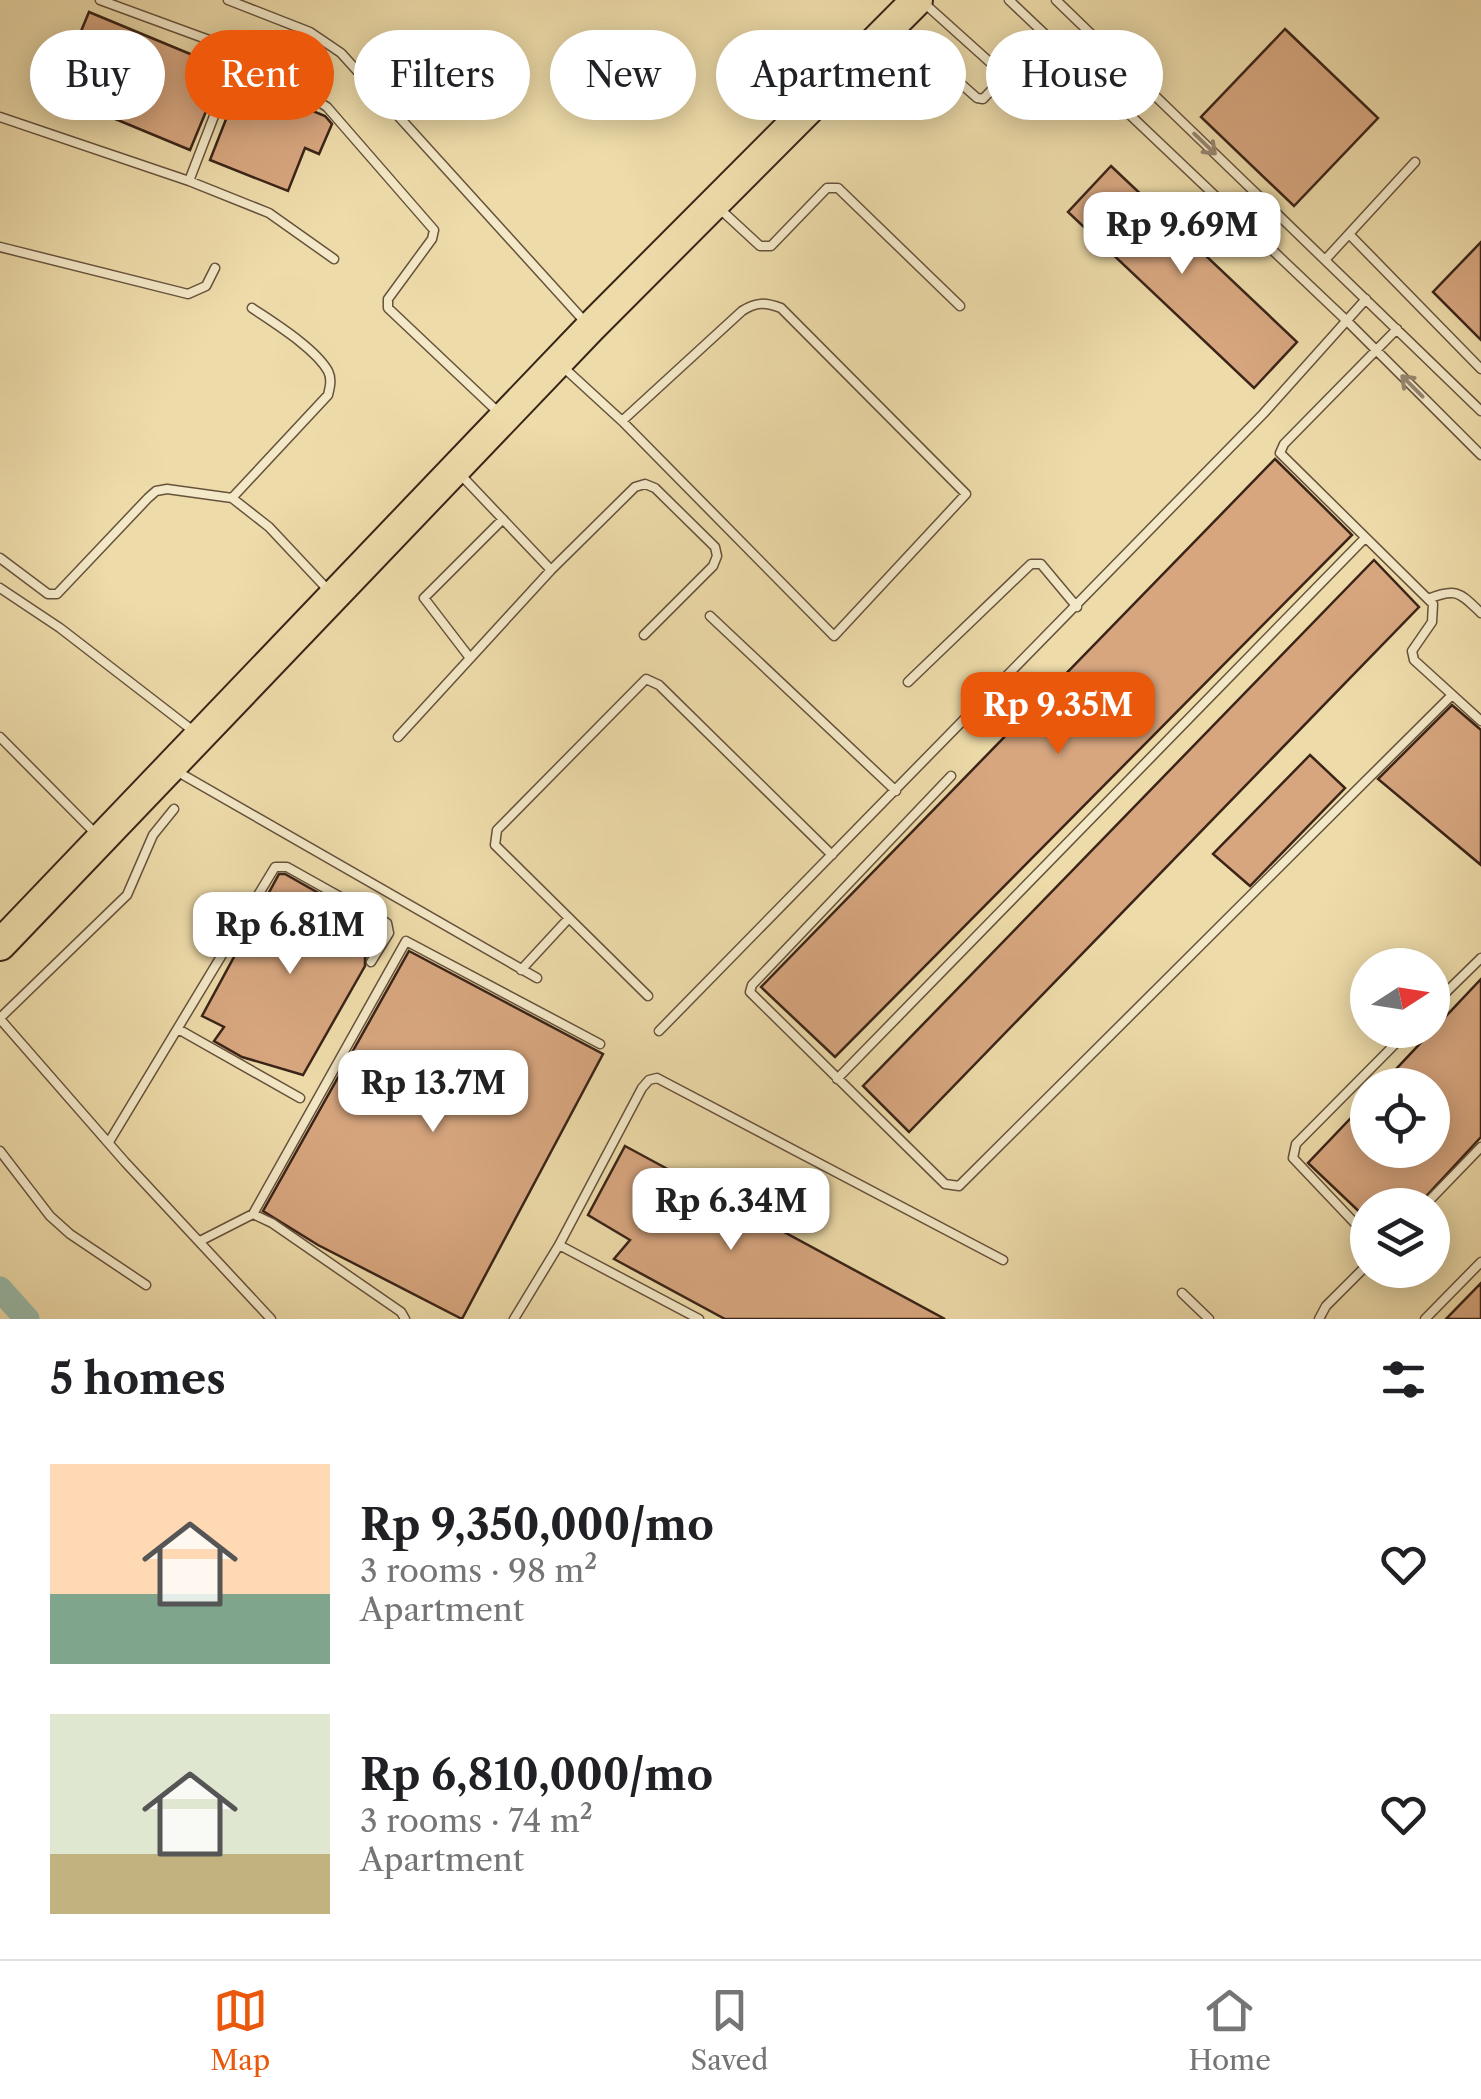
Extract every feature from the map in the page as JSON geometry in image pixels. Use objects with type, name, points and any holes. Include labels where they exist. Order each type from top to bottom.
[{"type":"highway","points":[[0,946],[199,736],[323,584],[455,470],[590,328],[919,0]]},
{"type":"lane","points":[[100,0],[185,31]]},
{"type":"lane","points":[[228,0],[310,32],[342,53],[590,328]]},
{"type":"lane","points":[[893,24],[977,98],[983,99],[1003,78],[1002,74],[919,0]]},
{"type":"lane","points":[[1009,0],[1347,320],[1481,455]]},
{"type":"lane","points":[[1056,0],[1481,411]]},
{"type":"lane","points":[[334,116],[432,226],[432,239],[388,299],[388,308],[504,418]]},
{"type":"lane","points":[[0,117],[190,181],[268,213],[334,259]]},
{"type":"lane","points":[[190,181],[213,120]]},
{"type":"lane","points":[[1325,260],[1415,162]]},
{"type":"lane","points":[[714,204],[760,246],[766,247],[826,188],[838,188],[960,306]]},
{"type":"lane","points":[[1349,234],[1481,369]]},
{"type":"lane","points":[[0,247],[188,294],[206,286],[215,268]]},
{"type":"lane","points":[[659,1031],[1263,414],[1366,299]]},
{"type":"lane","points":[[558,362],[622,421],[834,636],[966,494],[781,308],[771,304],[753,304],[742,311],[622,421]]},
{"type":"lane","points":[[232,498],[328,395],[330,386],[327,370],[295,339],[252,308]]},
{"type":"lane","points":[[1397,330],[1284,444],[1280,453],[1428,599],[1434,615],[1412,655],[1481,721]]},
{"type":"lane","points":[[455,470],[551,570]]},
{"type":"lane","points":[[398,737],[551,570],[635,487],[644,484],[655,488],[716,547],[717,556],[713,566],[644,635]]},
{"type":"lane","points":[[0,558],[53,595],[156,492],[168,490],[232,498],[269,527],[323,584]]},
{"type":"lane","points":[[470,658],[424,598],[503,519]]},
{"type":"lane","points":[[837,1080],[1365,538]]},
{"type":"lane","points":[[908,682],[1031,564],[1041,564],[1077,606]]},
{"type":"lane","points":[[0,588],[60,628],[199,736]]},
{"type":"lane","points":[[1428,599],[1448,590],[1481,613]]},
{"type":"lane","points":[[710,616],[896,791]]},
{"type":"lane","points":[[648,996],[495,845],[494,838],[497,830],[580,744],[649,678],[832,855]]},
{"type":"lane","points":[[952,776],[752,985],[750,992],[945,1184],[959,1186],[1452,695]]},
{"type":"lane","points":[[0,737],[101,838]]},
{"type":"lane","points":[[170,767],[537,978]]},
{"type":"lane","points":[[174,809],[153,835],[127,895],[0,1019],[271,1319]]},
{"type":"lane","points":[[109,1142],[271,874],[280,866],[388,923],[389,933],[371,962]]},
{"type":"lane","points":[[521,970],[569,918]]},
{"type":"lane","points":[[200,1241],[253,1214],[406,940],[600,1044]]},
{"type":"lane","points":[[1450,988],[1481,958]]},
{"type":"lane","points":[[178,1029],[300,1098]]},
{"type":"lane","points":[[1350,1218],[1293,1158],[1296,1144],[1391,1048]]},
{"type":"lane","points":[[514,1319],[559,1245],[642,1088],[657,1078],[1003,1260]]},
{"type":"lane","points":[[1442,1188],[1481,1148]]},
{"type":"lane","points":[[0,1151],[50,1216],[70,1234],[146,1284]]},
{"type":"lane","points":[[253,1214],[272,1223],[400,1312],[404,1319]]},
{"type":"lane","points":[[559,1245],[700,1319]]},
{"type":"lane","points":[[1425,1319],[1481,1262]]},
{"type":"lane","points":[[1319,1319],[1350,1282]]},
{"type":"lane","points":[[1182,1293],[1208,1319]]},
{"type":"building","points":[[89,12],[132,30],[82,30]]},
{"type":"building","points":[[1285,29],[1378,118],[1294,206],[1201,117]]},
{"type":"building","points":[[165,44],[185,52],[185,120],[202,120],[190,150],[118,120],[165,120]]},
{"type":"building","points":[[226,120],[328,120],[332,124],[319,154],[305,148],[288,191],[210,160]]},
{"type":"building","points":[[1111,166],[1297,342],[1254,388],[1068,212]]},
{"type":"building","points":[[1481,242],[1481,340],[1433,292]]},
{"type":"building","points":[[1275,459],[1352,535],[835,1057],[761,987]]},
{"type":"building","points":[[1374,560],[1419,607],[909,1132],[863,1086]]},
{"type":"building","points":[[1452,705],[1481,730],[1481,865],[1378,779]]},
{"type":"building","points":[[1310,755],[1345,788],[1250,886],[1213,854]]},
{"type":"building","points":[[279,874],[381,932],[303,1075],[242,1057],[214,1041],[224,1027],[202,1016]]},
{"type":"building","points":[[409,951],[603,1054],[462,1319],[318,1245],[263,1211]]},
{"type":"building","points":[[1481,979],[1481,1137],[1434,1188],[1350,1188],[1350,1203],[1308,1163],[1350,1119],[1350,1168],[1450,1168],[1450,1068],[1397,1068],[1416,1048],[1450,1048],[1450,1012]]},
{"type":"building","points":[[625,1146],[945,1319],[725,1319],[614,1259],[630,1240],[588,1215]]},
{"type":"building","points":[[1481,1283],[1481,1319],[1446,1319]]},
{"type":"waterway","points":[[0,1289],[27,1319]]}]
